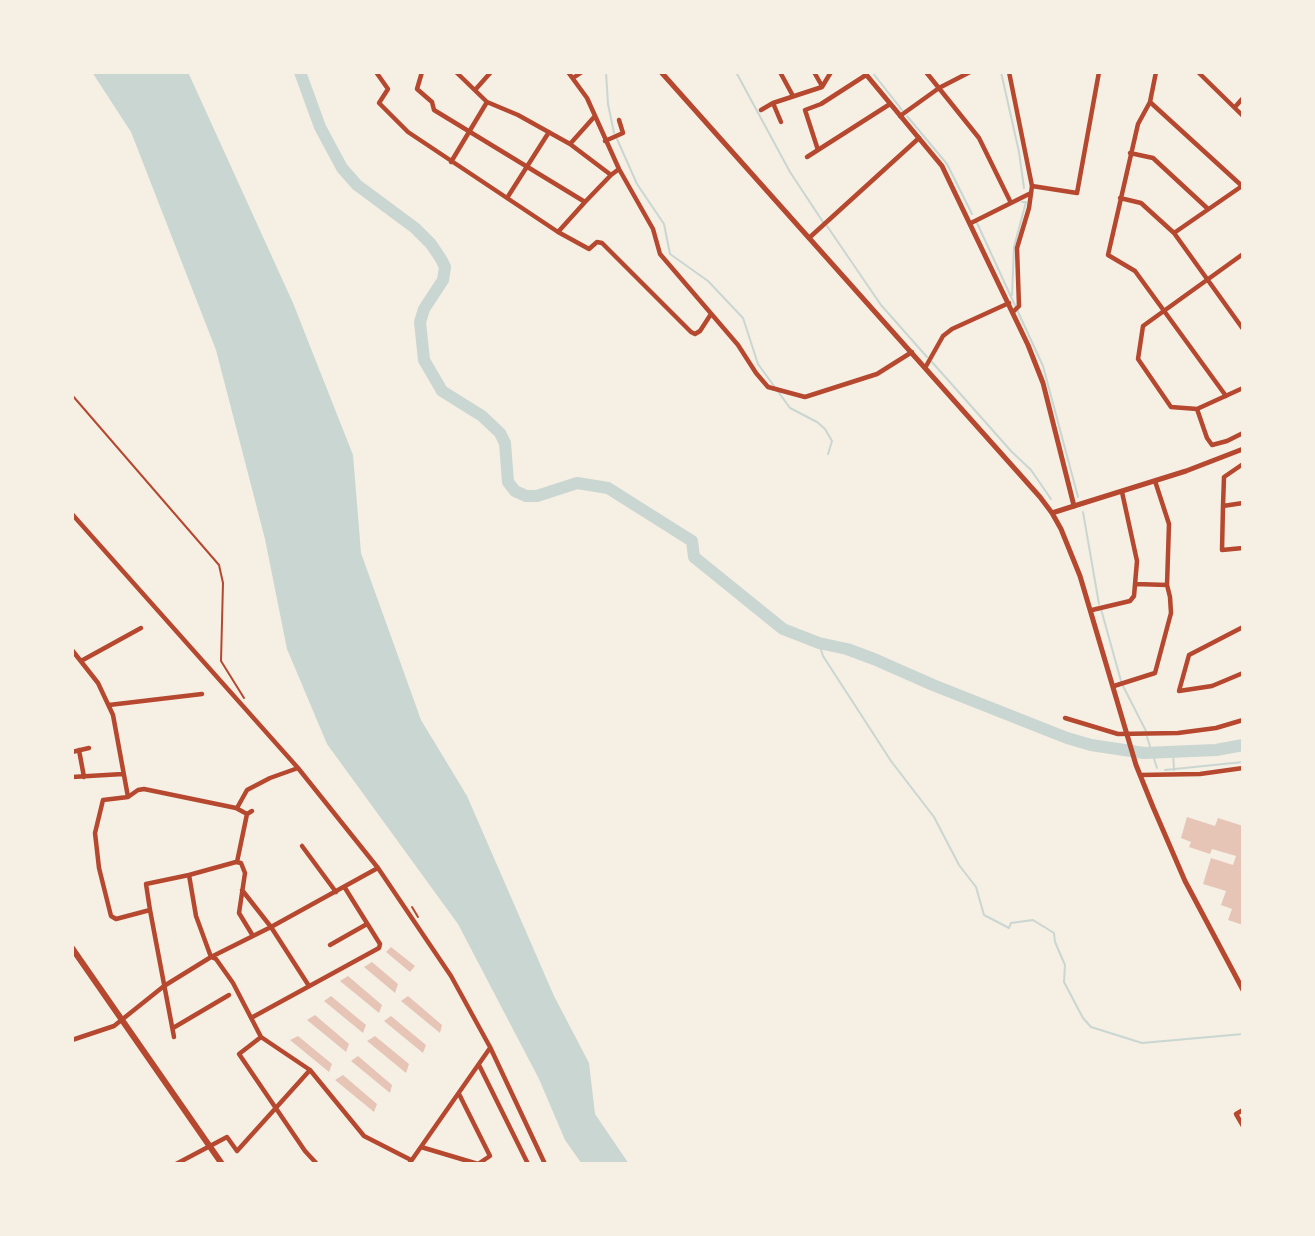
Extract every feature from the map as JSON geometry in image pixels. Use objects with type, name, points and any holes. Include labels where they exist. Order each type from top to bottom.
[{"type":"main road","points":[[661,72],[1040,496],[1052,513],[1070,550],[1091,610],[1140,775],[1185,881],[1243,990]]},
{"type":"main road","points":[[865,73],[942,166],[971,223],[1043,383],[1074,506]]},
{"type":"main road","points":[[1052,513],[1155,481],[1243,449]]},
{"type":"main road","points":[[72,948],[222,1164]]},
{"type":"street","points":[[376,72],[388,89],[379,103],[408,132],[558,232],[589,249],[597,242],[603,243],[695,334],[711,314]]},
{"type":"street","points":[[422,72],[417,89],[432,102],[434,110],[585,202]]},
{"type":"street","points":[[456,72],[487,102],[570,144],[611,175]]},
{"type":"street","points":[[475,90],[491,72]]},
{"type":"street","points":[[568,72],[587,98],[619,169],[653,229],[660,254],[738,345],[756,373],[772,388],[804,397],[877,374],[912,352]]},
{"type":"street","points":[[573,78],[582,72]]},
{"type":"street","points":[[780,72],[793,96]]},
{"type":"street","points":[[814,72],[822,87]]},
{"type":"street","points":[[761,110],[773,103],[822,87],[831,72]]},
{"type":"street","points":[[926,72],[979,138],[1011,203]]},
{"type":"street","points":[[900,116],[939,88],[970,72]]},
{"type":"street","points":[[1009,72],[1032,186],[1017,248],[1019,306],[1013,312]]},
{"type":"street","points":[[1032,186],[1077,193],[1099,72]]},
{"type":"street","points":[[1156,72],[1150,102],[1138,124],[1130,153],[1108,255],[1135,271],[1226,397]]},
{"type":"street","points":[[1198,72],[1243,116]]},
{"type":"street","points":[[818,150],[805,110],[821,104],[865,73]]},
{"type":"street","points":[[1235,107],[1243,98]]},
{"type":"street","points":[[451,162],[487,102]]},
{"type":"street","points":[[1150,102],[1242,186],[1174,233]]},
{"type":"street","points":[[773,103],[781,122]]},
{"type":"street","points":[[807,157],[890,104]]},
{"type":"street","points":[[570,144],[595,116]]},
{"type":"street","points":[[605,141],[623,133],[619,120]]},
{"type":"street","points":[[507,198],[549,132]]},
{"type":"street","points":[[809,238],[919,138]]},
{"type":"street","points":[[1130,153],[1153,158],[1208,208]]},
{"type":"street","points":[[558,232],[619,169]]},
{"type":"street","points":[[971,223],[1031,193]]},
{"type":"street","points":[[1120,198],[1141,203],[1174,233],[1243,329]]},
{"type":"street","points":[[1243,254],[1143,326],[1138,359],[1171,407],[1197,410],[1243,388]]},
{"type":"street","points":[[925,368],[943,336],[952,329],[1009,303]]},
{"type":"street","points":[[1197,410],[1212,445],[1243,433]]},
{"type":"street","points":[[1243,464],[1224,477],[1222,550],[1243,548]]},
{"type":"street","points":[[1114,686],[1155,673],[1171,612],[1167,586],[1169,524],[1155,481]]},
{"type":"street","points":[[1091,610],[1130,601],[1134,596],[1137,561],[1122,492]]},
{"type":"street","points":[[1223,506],[1243,503]]},
{"type":"street","points":[[72,514],[298,768],[379,868],[451,976],[490,1047],[545,1164]]},
{"type":"street","points":[[1136,583],[1167,586]]},
{"type":"street","points":[[80,661],[141,628]]},
{"type":"street","points":[[1243,628],[1189,655],[1179,691],[1212,686],[1243,673]]},
{"type":"street","points":[[72,650],[98,683],[113,715],[128,797]]},
{"type":"street","points":[[108,705],[202,694]]},
{"type":"street","points":[[1065,718],[1128,736],[1216,728],[1243,720]]},
{"type":"street","points":[[72,752],[89,748]]},
{"type":"street","points":[[79,750],[84,777]]},
{"type":"street","points":[[236,808],[247,790],[298,768]]},
{"type":"street","points":[[1140,775],[1200,774],[1243,768]]},
{"type":"street","points":[[72,777],[123,774]]},
{"type":"street","points":[[150,910],[116,919],[111,916],[99,868],[95,833],[103,800],[128,797],[144,789],[250,812],[236,862]]},
{"type":"street","points":[[302,846],[336,892]]},
{"type":"street","points":[[174,1037],[146,884],[241,863],[245,873],[239,913],[253,936]]},
{"type":"street","points":[[72,1040],[114,1026],[164,986],[211,957],[376,869]]},
{"type":"street","points":[[189,875],[196,916],[211,957],[216,959],[233,983],[261,1037],[310,1070],[364,1136],[410,1162],[490,1047]]},
{"type":"street","points":[[251,1018],[379,948],[380,944],[345,887]]},
{"type":"street","points":[[242,890],[271,927],[309,986]]},
{"type":"street","points":[[330,944],[367,925]]},
{"type":"street","points":[[173,1028],[229,995]]},
{"type":"street","points":[[261,1037],[239,1054],[304,1151],[317,1164]]},
{"type":"street","points":[[479,1065],[528,1164]]},
{"type":"street","points":[[176,1164],[227,1137],[237,1152],[310,1070]]},
{"type":"street","points":[[459,1094],[495,1164]]},
{"type":"street","points":[[1243,1110],[1236,1114],[1243,1126]]},
{"type":"street","points":[[421,1146],[478,1164],[489,1156]]},
{"type":"path","points":[[72,395],[219,565],[223,583],[221,661],[247,703]]},
{"type":"shaded area","points":[[92,72],[188,72],[293,303],[353,455],[361,553],[421,720],[467,796],[554,996],[589,1063],[595,1114],[629,1164],[582,1164],[565,1140],[539,1079],[458,924],[327,744],[287,649],[265,539],[216,350],[131,132]]},
{"type":"building","points":[[1187,817],[1215,826],[1218,818],[1243,826],[1243,925],[1228,920],[1232,909],[1221,905],[1226,891],[1203,884],[1211,858],[1233,865],[1236,856],[1212,849],[1210,854],[1189,847],[1191,842],[1181,838]]},
{"type":"building","points":[[391,947],[415,966],[410,972],[386,952]]},
{"type":"building","points":[[372,962],[398,984],[395,993],[364,967]]},
{"type":"building","points":[[348,976],[382,1005],[379,1013],[340,981]]},
{"type":"building","points":[[331,996],[366,1025],[363,1033],[324,1001]]},
{"type":"building","points":[[408,996],[442,1025],[440,1033],[401,1001]]},
{"type":"building","points":[[315,1015],[349,1044],[346,1052],[307,1020]]},
{"type":"building","points":[[391,1016],[426,1045],[423,1053],[384,1021]]},
{"type":"building","points":[[298,1036],[332,1064],[329,1072],[290,1040]]},
{"type":"building","points":[[375,1036],[409,1064],[406,1073],[367,1041]]},
{"type":"building","points":[[358,1056],[392,1085],[390,1093],[351,1061]]},
{"type":"building","points":[[343,1075],[377,1104],[374,1112],[335,1080]]},
{"type":"waterway","points":[[300,72],[320,127],[342,168],[357,185],[415,228],[441,259],[445,267],[443,280],[424,309],[420,322],[424,360],[442,391],[482,416],[500,433],[505,443],[508,482],[515,491],[526,496],[537,496],[577,483],[608,488],[692,541],[694,557],[783,629],[874,659],[1067,738],[1091,745],[1144,753],[1216,750],[1243,745]]},
{"type":"waterway","points":[[606,72],[608,104],[614,133]]},
{"type":"waterway","points":[[736,72],[790,172],[823,222]]},
{"type":"waterway","points":[[872,72],[902,110]]},
{"type":"waterway","points":[[1001,72],[1024,188]]},
{"type":"waterway","points":[[907,116],[947,164],[972,214]]},
{"type":"waterway","points":[[617,139],[637,184],[664,224],[670,254],[708,281],[743,318],[758,364],[790,408],[825,429],[832,441],[828,454]]},
{"type":"waterway","points":[[1012,295],[1014,247],[1026,202],[1022,202]]},
{"type":"waterway","points":[[977,223],[1043,366],[1078,497]]},
{"type":"waterway","points":[[827,226],[881,305],[927,357]]},
{"type":"waterway","points":[[932,362],[1031,470],[1051,499]]},
{"type":"waterway","points":[[1083,512],[1099,604]]},
{"type":"waterway","points":[[1101,609],[1121,681]]},
{"type":"waterway","points":[[819,643],[823,656],[891,761],[934,817],[959,865],[976,887],[984,915],[1009,928],[1011,923],[1033,920],[1054,933],[1065,965],[1064,982],[1083,1018],[1091,1027],[1142,1043],[1243,1034]]},
{"type":"waterway","points":[[1123,686],[1146,731]]},
{"type":"waterway","points":[[1147,737],[1157,768]]},
{"type":"waterway","points":[[1173,753],[1174,770]]},
{"type":"waterway","points":[[1165,770],[1243,762]]}]
